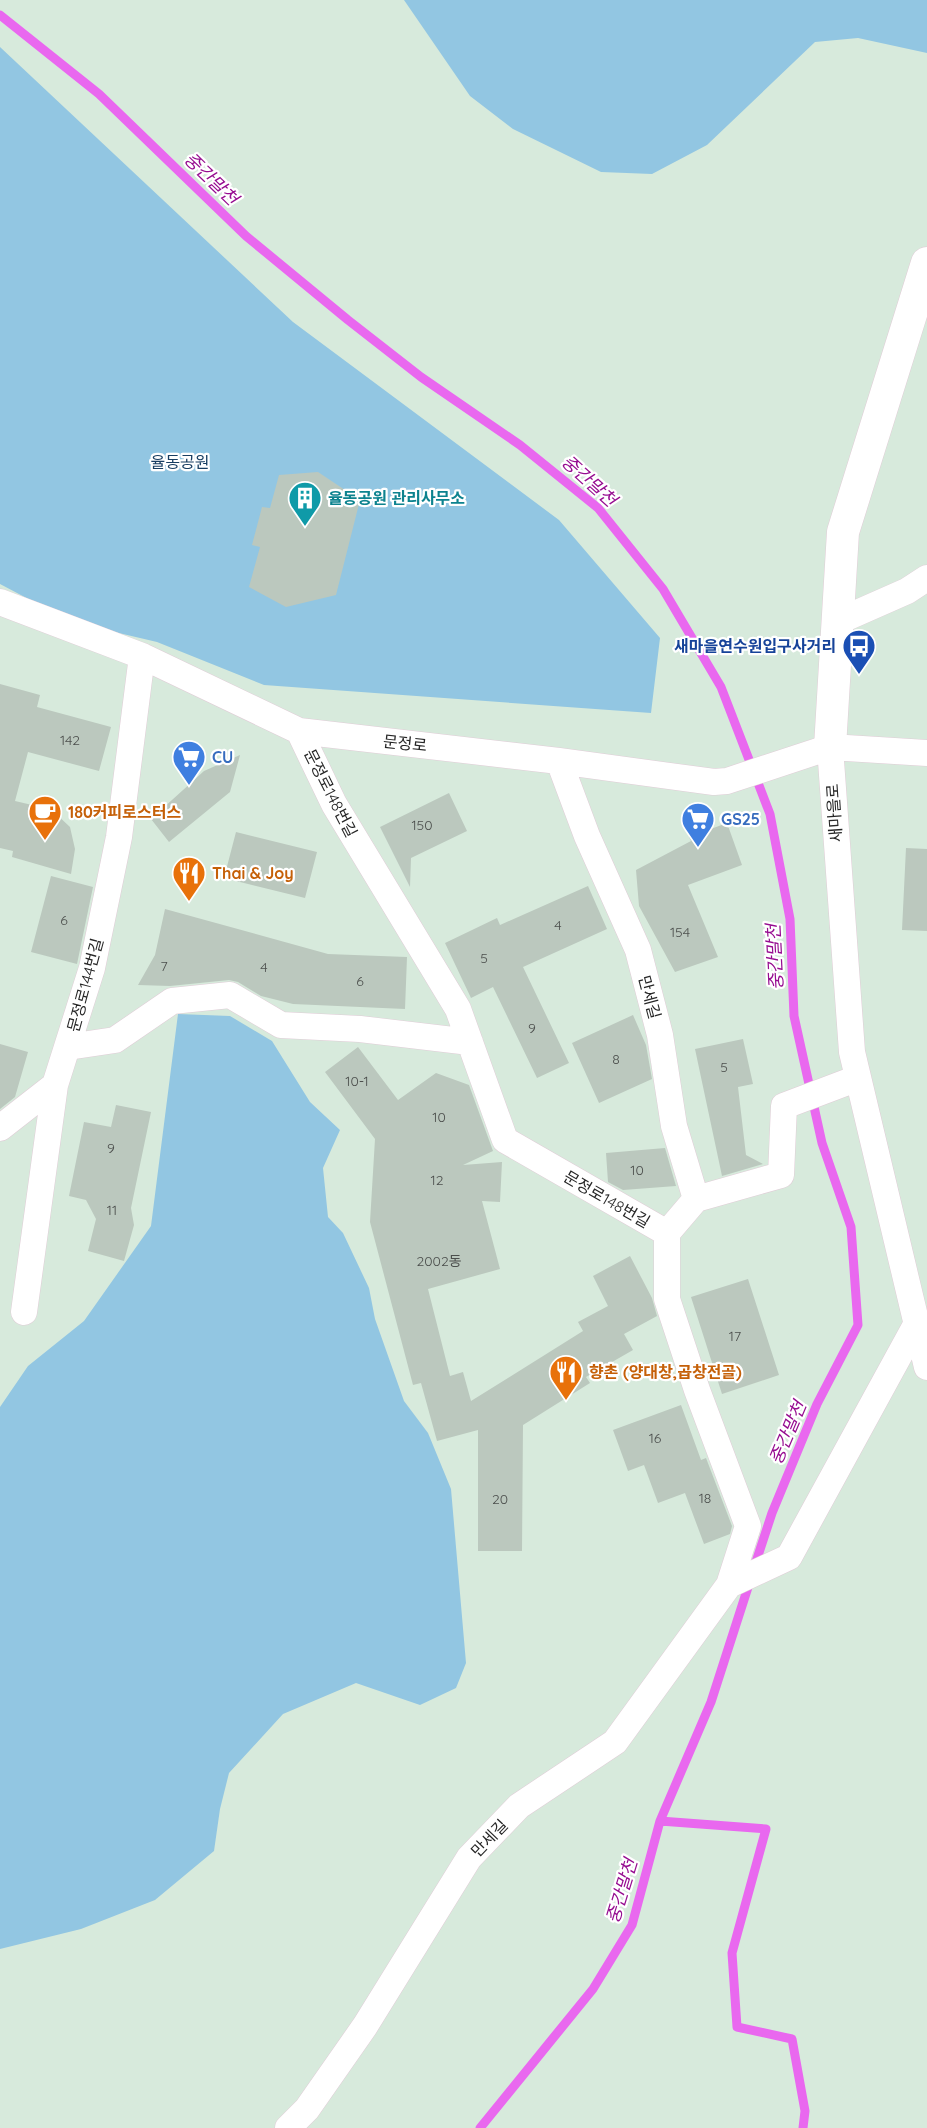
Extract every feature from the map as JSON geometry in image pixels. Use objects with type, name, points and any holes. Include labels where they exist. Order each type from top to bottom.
[{"type":"street","name":"새마을로","points":[[927,262],[843,532],[830,747],[852,1052],[927,1366]]},
{"type":"street","points":[[839,621],[907,591],[927,578]]},
{"type":"street","name":"문정로","points":[[0,602],[142,656],[299,731],[559,761],[714,782],[727,781],[830,747]]},
{"type":"street","name":"문정로144번길","points":[[24,1312],[55,1085],[92,968],[119,837],[142,656]]},
{"type":"street","name":"문정로148번길","points":[[299,731],[334,804],[458,1009],[505,1140],[667,1233],[667,1299],[697,1390],[748,1526],[729,1585]]},
{"type":"street","points":[[830,747],[927,753]]},
{"type":"street","name":"만세길","points":[[559,761],[587,836],[638,950],[660,1035],[674,1126],[696,1199]]},
{"type":"street","points":[[68,1047],[115,1040],[172,1001],[231,995],[281,1026],[360,1029],[470,1042]]},
{"type":"street","points":[[667,1233],[696,1199],[781,1175],[784,1106],[858,1078]]},
{"type":"street","points":[[0,1128],[55,1085]]},
{"type":"street","points":[[729,1585],[789,1557],[917,1323]]},
{"type":"street","name":"만세길","points":[[288,2128],[307,2109],[365,2026],[469,1858],[519,1806],[615,1742],[729,1585]]},
{"type":"green space","points":[[404,0],[927,0],[927,53],[858,38],[815,42],[707,145],[652,174],[601,172],[513,129],[470,96]]},
{"type":"green space","name":"율동공원","points":[[0,47],[293,322],[559,520],[660,638],[651,713],[264,685],[157,642],[72,622],[0,584]]},
{"type":"green space","points":[[178,1014],[230,1016],[272,1041],[310,1102],[340,1130],[323,1168],[328,1217],[343,1233],[369,1288],[375,1319],[404,1401],[428,1433],[451,1489],[466,1663],[456,1688],[420,1705],[356,1683],[283,1714],[229,1773],[220,1809],[214,1851],[155,1900],[81,1929],[0,1949],[0,1407],[28,1366],[84,1321],[151,1226]]},
{"type":"building","name":"율동공원 관리사무소","points":[[318,472],[360,500],[336,595],[286,607],[249,587],[260,547],[252,545],[262,507],[270,508],[279,475]]},
{"type":"building","points":[[0,684],[40,695],[37,707],[111,727],[99,771],[28,752],[15,801],[54,812],[70,827],[75,849],[71,874],[12,857],[13,851],[0,848]]},
{"type":"building","points":[[240,755],[230,792],[169,842],[151,819],[204,771]]},
{"type":"building","points":[[449,793],[467,831],[411,858],[410,887],[380,827]]},
{"type":"building","points":[[727,823],[742,865],[688,885],[718,957],[675,972],[639,906],[636,870],[691,841],[689,837]]},
{"type":"building","points":[[236,832],[317,852],[305,898],[224,878]]},
{"type":"building","points":[[906,848],[927,849],[927,931],[902,930]]},
{"type":"building","points":[[51,876],[93,887],[77,964],[31,952]]},
{"type":"building","points":[[588,886],[607,929],[523,967],[569,1063],[537,1078],[493,987],[471,998],[445,943],[497,918],[500,925]]},
{"type":"building","points":[[165,909],[328,954],[407,957],[405,1009],[293,1004],[261,996],[238,982],[229,980],[170,986],[138,985],[155,955]]},
{"type":"building","points":[[633,1015],[646,1045],[652,1079],[599,1103],[572,1043]]},
{"type":"building","points":[[743,1039],[753,1084],[738,1087],[746,1155],[763,1164],[722,1176],[695,1049]]},
{"type":"building","points":[[0,1044],[28,1052],[15,1097],[0,1109]]},
{"type":"building","points":[[358,1047],[398,1100],[436,1073],[469,1085],[493,1151],[463,1165],[502,1162],[500,1202],[482,1201],[500,1269],[428,1289],[450,1376],[463,1372],[471,1401],[583,1331],[578,1322],[608,1306],[593,1276],[630,1256],[652,1298],[657,1316],[624,1334],[633,1350],[586,1377],[590,1383],[523,1425],[522,1551],[478,1551],[478,1430],[437,1441],[421,1383],[413,1385],[370,1222],[375,1139],[325,1072]]},
{"type":"building","points":[[116,1105],[151,1112],[131,1208],[134,1225],[124,1261],[88,1251],[96,1219],[86,1200],[69,1196],[84,1122],[111,1127]]},
{"type":"building","points":[[665,1148],[676,1186],[623,1190],[608,1182],[606,1153]]},
{"type":"building","points":[[748,1279],[779,1375],[722,1394],[691,1297]]},
{"type":"building","points":[[681,1405],[701,1460],[706,1458],[732,1526],[730,1534],[704,1544],[685,1493],[658,1503],[644,1465],[628,1471],[613,1430]]},
{"type":"waterway","name":"중간말천","points":[[0,15],[99,94],[246,236],[421,377],[520,445],[598,508],[663,589],[721,687],[770,814],[790,919],[794,1016],[822,1143],[851,1227],[858,1325],[817,1404],[772,1513],[754,1568]]},
{"type":"waterway","name":"중간말천","points":[[480,2128],[593,1989],[632,1925],[660,1821],[711,1702],[750,1581]]},
{"type":"waterway","points":[[660,1821],[766,1829],[732,1953],[737,2027],[792,2039],[805,2111],[803,2128]]},
{"type":"place","name":"율동공원 관리사무소","points":[[305,527]]},
{"type":"place","name":"새마을연수원입구사거리","points":[[859,675]]},
{"type":"place","name":"CU","points":[[189,786]]},
{"type":"place","name":"180커피로스터스","points":[[45,841]]},
{"type":"place","name":"GS25","points":[[698,848]]},
{"type":"place","name":"Thai & Joy","points":[[189,902]]},
{"type":"place","name":"향촌 (양대창,곱창전골)","points":[[566,1401]]}]
